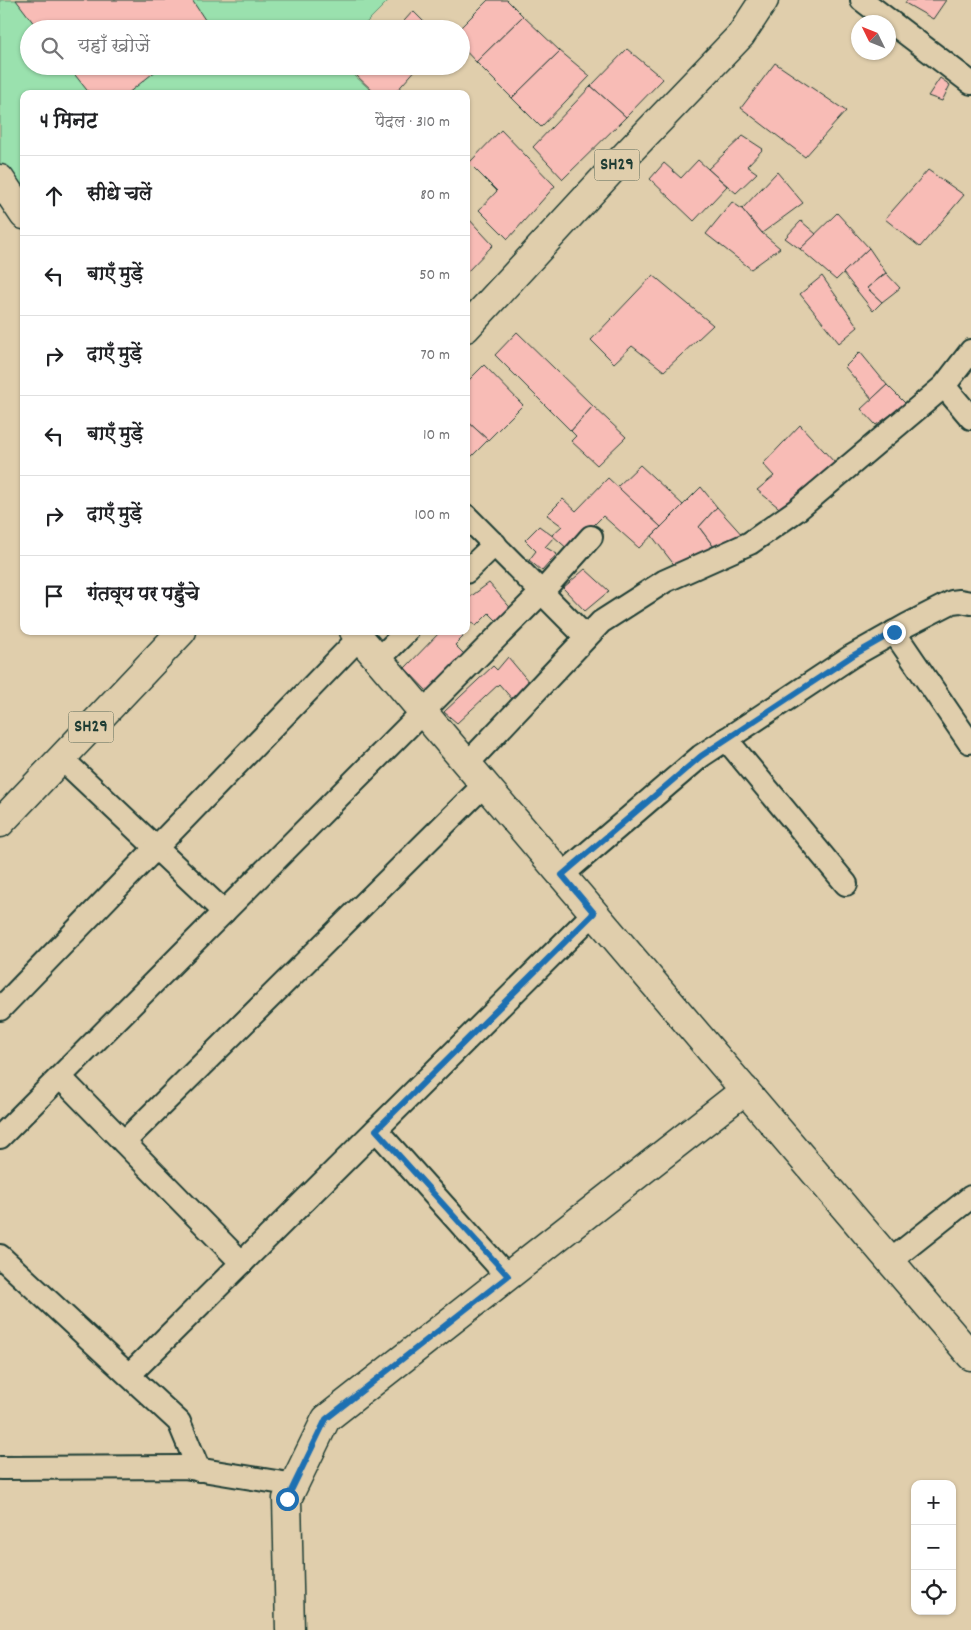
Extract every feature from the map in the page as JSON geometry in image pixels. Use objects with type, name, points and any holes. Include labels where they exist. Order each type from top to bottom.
[{"type":"street","name":"SH29","points":[[470,324],[621,160],[741,35],[764,0]]},
{"type":"street","points":[[862,0],[971,84]]},
{"type":"street","points":[[0,179],[20,209]]},
{"type":"street","points":[[467,764],[601,622],[665,580],[750,543],[797,510],[944,386],[971,351]]},
{"type":"street","points":[[944,386],[971,418]]},
{"type":"street","points":[[470,520],[586,637]]},
{"type":"street","points":[[0,1137],[542,592],[590,538]]},
{"type":"street","points":[[470,568],[495,544]]},
{"type":"street","points":[[562,875],[701,756],[726,739],[852,656],[894,632],[952,602],[971,603]]},
{"type":"street","points":[[894,632],[970,742]]},
{"type":"street","name":"SH29","points":[[0,823],[178,635]]},
{"type":"street","points":[[0,1009],[157,849],[355,635]]},
{"type":"street","points":[[357,635],[971,1356]]},
{"type":"street","points":[[378,660],[403,635]]},
{"type":"street","points":[[726,739],[846,884]]},
{"type":"street","points":[[61,758],[224,912]]},
{"type":"street","points":[[124,1142],[484,785]]},
{"type":"street","points":[[128,1375],[594,913]]},
{"type":"street","points":[[60,1077],[242,1262]]},
{"type":"street","points":[[290,1630],[287,1499],[326,1419],[745,1090]]},
{"type":"street","points":[[376,1130],[508,1276]]},
{"type":"street","points":[[890,1261],[971,1197]]},
{"type":"street","points":[[0,1256],[179,1422],[199,1470]]},
{"type":"street","points":[[0,1468],[184,1467],[294,1485]]},
{"type":"green space","points":[[0,0],[389,0],[369,20],[20,20],[20,75],[354,75],[371,90],[20,90],[20,200],[0,171]]},
{"type":"building","points":[[16,0],[192,0],[205,20],[31,20]]},
{"type":"building","points":[[488,0],[507,0],[523,16],[476,62],[470,56],[470,20],[468,20]]},
{"type":"building","points":[[907,0],[946,0],[933,19],[905,3]]},
{"type":"building","points":[[413,11],[422,20],[405,20]]},
{"type":"building","points":[[523,16],[560,51],[512,98],[476,62]]},
{"type":"building","points":[[627,49],[663,79],[626,117],[591,86]]},
{"type":"building","points":[[560,51],[590,76],[541,127],[512,98]]},
{"type":"building","points":[[775,63],[846,111],[805,157],[741,108]]},
{"type":"building","points":[[75,75],[151,75],[132,90],[87,90]]},
{"type":"building","points":[[356,75],[411,75],[398,90],[372,90]]},
{"type":"building","points":[[940,78],[950,85],[942,101],[928,96]]},
{"type":"building","points":[[591,86],[626,117],[563,179],[533,147]]},
{"type":"building","points":[[501,130],[555,186],[508,239],[479,210],[497,191],[470,162]]},
{"type":"building","points":[[743,136],[763,149],[747,166],[757,173],[736,193],[708,169]]},
{"type":"building","points":[[698,160],[727,186],[694,221],[650,179],[664,163],[681,178]]},
{"type":"building","points":[[928,170],[964,195],[920,247],[885,219]]},
{"type":"building","points":[[777,172],[803,203],[762,233],[742,209]]},
{"type":"building","points":[[732,202],[742,209],[762,233],[780,248],[751,269],[706,234]]},
{"type":"building","points":[[837,213],[869,248],[836,280],[800,249]]},
{"type":"building","points":[[470,220],[493,245],[470,269]]},
{"type":"building","points":[[801,221],[816,234],[800,249],[785,238]]},
{"type":"building","points":[[869,248],[886,273],[867,288],[882,302],[873,311],[843,273]]},
{"type":"building","points":[[886,273],[900,288],[882,302],[867,288]]},
{"type":"building","points":[[653,275],[713,325],[664,371],[632,346],[614,363],[591,340]]},
{"type":"building","points":[[822,276],[858,327],[839,343],[800,294]]},
{"type":"building","points":[[517,332],[593,406],[571,431],[495,355]]},
{"type":"building","points":[[860,352],[887,385],[872,399],[845,367]]},
{"type":"building","points":[[484,365],[523,405],[488,440],[470,424],[470,379]]},
{"type":"building","points":[[887,385],[906,404],[876,425],[861,409]]},
{"type":"building","points":[[593,406],[626,437],[597,465],[571,441],[576,436],[571,431]]},
{"type":"building","points":[[470,424],[488,440],[470,458]]},
{"type":"building","points":[[800,425],[835,463],[783,511],[757,490],[774,476],[763,464]]},
{"type":"building","points":[[640,465],[683,505],[661,527],[617,487]]},
{"type":"building","points":[[608,478],[661,527],[639,548],[603,516],[569,550],[552,535],[562,526],[547,515],[563,499],[576,511]]},
{"type":"building","points":[[701,487],[717,507],[699,527],[717,551],[679,571],[652,536]]},
{"type":"building","points":[[717,507],[744,537],[717,551],[699,527]]},
{"type":"building","points":[[539,526],[554,537],[545,547],[557,554],[542,571],[529,560],[536,551],[525,540]]},
{"type":"building","points":[[585,569],[609,591],[585,611],[563,588]]},
{"type":"building","points":[[489,583],[514,612],[502,626],[489,613],[476,626],[470,621],[470,597]]},
{"type":"building","points":[[437,635],[461,635],[463,637],[455,645],[464,654],[427,691],[405,668]]},
{"type":"building","points":[[508,657],[529,682],[513,700],[499,684],[457,723],[444,712],[493,666],[497,670]]},
{"type":"route","points":[[287,1499],[326,1419],[508,1276],[376,1130],[594,913],[562,875],[701,756],[852,656],[894,632]]}]
